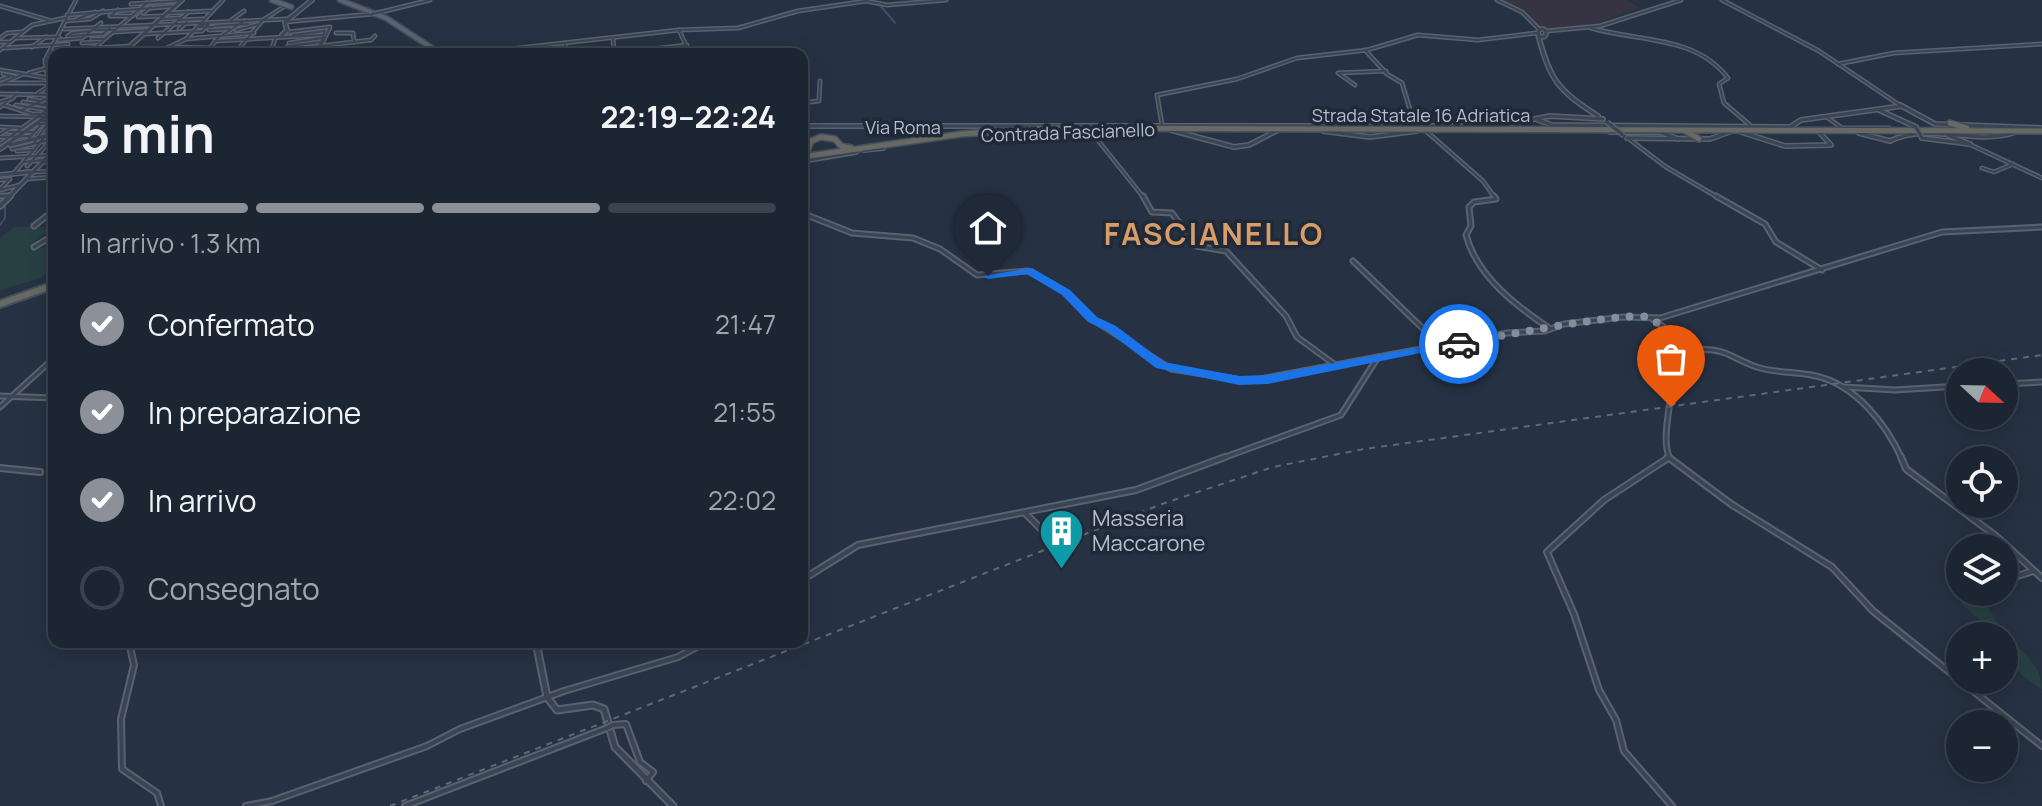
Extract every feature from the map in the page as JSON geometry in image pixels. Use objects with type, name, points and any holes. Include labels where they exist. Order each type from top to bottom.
[{"type":"highway","points":[[1506,128],[1524,126],[1523,120]]},
{"type":"highway","points":[[1523,120],[1531,126],[1567,128]]},
{"type":"highway","points":[[1950,123],[1987,130]]},
{"type":"highway","name":"Strada Statale 16 Adriatica","points":[[820,154],[961,133],[1056,126],[2042,130]]},
{"type":"highway","name":"Strada Statale 16 Adriatica","points":[[820,154],[961,134],[1048,128],[1567,128],[1670,134],[1716,130],[1921,131]]},
{"type":"highway","points":[[1698,138],[1697,131],[1716,130]]},
{"type":"highway","name":"Strada Statale 16 Adriatica","points":[[1946,132],[2042,130]]},
{"type":"highway","points":[[1670,134],[1688,131],[1698,138]]},
{"type":"highway","points":[[1995,137],[1992,133],[2010,131]]},
{"type":"highway","points":[[1946,132],[1995,137]]},
{"type":"highway","points":[[808,149],[816,138],[831,138],[848,148],[865,147]]},
{"type":"highway","points":[[808,156],[820,154],[839,144]]},
{"type":"highway","points":[[0,303],[48,286]]},
{"type":"main road","points":[[272,0],[296,8]]},
{"type":"main road","points":[[340,0],[376,13],[431,48]]},
{"type":"street","points":[[53,47],[76,0]]},
{"type":"street","points":[[170,47],[186,39],[223,0]]},
{"type":"street","points":[[283,21],[296,8],[312,0]]},
{"type":"street","points":[[216,35],[236,21],[283,21],[372,14],[430,0]]},
{"type":"street","points":[[528,48],[679,30],[738,28],[798,11],[866,1],[887,5],[946,0]]},
{"type":"street","points":[[1497,0],[1522,12],[1544,35],[1591,28],[1681,0]]},
{"type":"street","points":[[1722,0],[1838,64],[1963,144]]},
{"type":"street","points":[[1,49],[22,32],[48,21],[147,3],[181,1]]},
{"type":"street","points":[[128,48],[181,1]]},
{"type":"street","points":[[93,48],[147,3]]},
{"type":"street","points":[[0,6],[43,16],[48,21]]},
{"type":"street","points":[[132,6],[176,6]]},
{"type":"street","points":[[240,48],[263,20],[285,6]]},
{"type":"street","points":[[151,7],[138,17],[201,22],[221,30]]},
{"type":"street","points":[[119,9],[110,16],[132,16]]},
{"type":"street","points":[[66,18],[93,19],[103,11]]},
{"type":"street","points":[[169,12],[210,11]]},
{"type":"street","points":[[170,47],[209,48],[244,11]]},
{"type":"street","points":[[75,20],[95,12]]},
{"type":"street","points":[[158,38],[188,12]]},
{"type":"street","points":[[236,40],[251,20]]},
{"type":"street","points":[[120,26],[188,21],[226,28],[259,24]]},
{"type":"street","points":[[179,29],[188,21]]},
{"type":"street","points":[[240,27],[244,21]]},
{"type":"street","points":[[283,21],[290,34],[287,48],[322,40]]},
{"type":"street","points":[[101,23],[82,43],[103,40]]},
{"type":"street","points":[[128,31],[134,24]]},
{"type":"street","points":[[136,30],[143,24]]},
{"type":"street","points":[[72,33],[68,36],[94,29],[115,30],[126,25]]},
{"type":"street","points":[[144,34],[202,31],[213,26]]},
{"type":"street","points":[[196,27],[240,27]]},
{"type":"street","points":[[215,41],[276,38],[297,31],[330,27],[320,48]]},
{"type":"street","points":[[1591,28],[1675,45],[1721,64],[1728,78],[1719,84],[1724,103],[1751,127]]},
{"type":"street","points":[[64,29],[148,30]]},
{"type":"street","points":[[14,38],[86,38],[107,30]]},
{"type":"street","points":[[679,30],[688,48]]},
{"type":"street","points":[[182,47],[202,31]]},
{"type":"street","points":[[0,40],[7,33],[22,32]]},
{"type":"street","points":[[344,43],[347,32]]},
{"type":"street","points":[[1162,125],[1157,95],[1237,79],[1297,58],[1365,50],[1418,35],[1481,40],[1538,32],[1544,35]]},
{"type":"street","points":[[186,39],[254,33]]},
{"type":"street","points":[[336,33],[354,34],[354,42]]},
{"type":"street","points":[[78,34],[86,38]]},
{"type":"street","points":[[272,48],[276,38],[290,34],[335,43],[371,40],[375,36]]},
{"type":"street","points":[[1544,35],[1545,62],[1555,83],[1565,95],[1627,138],[1636,140],[1670,134],[1678,139],[1698,138],[1742,132],[1776,145],[1828,146],[1831,143],[1820,133],[1846,133],[1890,141],[1921,131]]},
{"type":"street","points":[[31,47],[46,37]]},
{"type":"street","points":[[613,38],[614,48]]},
{"type":"street","points":[[92,39],[103,40]]},
{"type":"street","points":[[0,40],[9,42]]},
{"type":"street","points":[[303,48],[322,40]]},
{"type":"street","points":[[175,47],[181,42]]},
{"type":"street","points":[[334,48],[335,43]]},
{"type":"street","points":[[565,43],[565,48]]},
{"type":"street","points":[[1,49],[68,44]]},
{"type":"street","points":[[1838,64],[1877,59],[1894,53],[2042,44]]},
{"type":"street","points":[[660,48],[687,45]]},
{"type":"street","points":[[93,48],[131,46]]},
{"type":"street","points":[[1365,50],[1403,85],[1411,113],[1422,126]]},
{"type":"street","points":[[48,56],[45,63],[48,78]]},
{"type":"street","points":[[5,75],[16,77],[48,67]]},
{"type":"street","points":[[1355,85],[1338,73],[1386,71]]},
{"type":"street","points":[[27,73],[48,80]]},
{"type":"street","points":[[5,75],[45,74]]},
{"type":"street","points":[[33,76],[45,74]]},
{"type":"street","points":[[5,75],[16,77]]},
{"type":"street","points":[[5,75],[48,81]]},
{"type":"street","points":[[808,103],[816,102],[820,81]]},
{"type":"street","points":[[11,107],[29,99],[48,84]]},
{"type":"street","points":[[0,94],[45,95],[41,97],[48,105]]},
{"type":"street","points":[[2,106],[17,94]]},
{"type":"street","points":[[0,102],[13,98]]},
{"type":"street","points":[[29,99],[48,107]]},
{"type":"street","points":[[23,102],[48,109]]},
{"type":"street","points":[[28,112],[42,103]]},
{"type":"street","points":[[16,105],[29,107]]},
{"type":"street","points":[[1540,120],[1567,128],[1795,126],[1801,120],[1898,105]]},
{"type":"street","points":[[2,106],[28,112],[37,123]]},
{"type":"street","points":[[22,110],[36,106]]},
{"type":"street","points":[[1881,110],[1935,142],[1976,148],[2042,178]]},
{"type":"street","points":[[5,133],[17,134],[48,114]]},
{"type":"street","points":[[25,146],[37,123],[48,114]]},
{"type":"street","points":[[1523,120],[1592,115]]},
{"type":"street","points":[[0,118],[5,116],[46,126]]},
{"type":"street","points":[[1828,118],[1842,128],[1889,128]]},
{"type":"street","name":"Via Roma","points":[[808,126],[1498,126],[1523,120]]},
{"type":"street","points":[[33,144],[48,121]]},
{"type":"street","points":[[1946,132],[1950,123]]},
{"type":"street","points":[[1958,124],[2042,130]]},
{"type":"street","name":"Contrada Fascianello","points":[[808,156],[961,136],[1089,129],[1173,130],[1221,147],[1247,145],[1262,134],[1280,130],[1364,137],[1426,131],[1567,128]]},
{"type":"street","points":[[1089,129],[1098,144],[1116,158],[1137,182],[1152,212],[1172,213],[1196,246],[1226,251],[1286,316],[1297,337],[1335,365]]},
{"type":"street","points":[[5,133],[23,130]]},
{"type":"street","points":[[1995,137],[2042,130]]},
{"type":"street","points":[[1426,131],[1478,176],[1496,198],[1474,202],[1469,207],[1471,226],[1466,235],[1471,254],[1522,310],[1550,329]]},
{"type":"street","points":[[13,174],[37,150],[48,132]]},
{"type":"street","points":[[5,133],[29,138],[47,136]]},
{"type":"street","points":[[5,133],[29,138]]},
{"type":"street","points":[[2,145],[5,133]]},
{"type":"street","points":[[2,145],[5,133]]},
{"type":"street","points":[[5,133],[14,150]]},
{"type":"street","points":[[14,150],[48,140]]},
{"type":"street","points":[[1636,140],[1666,167],[1765,224],[1776,242],[1822,270]]},
{"type":"street","points":[[27,166],[48,145]]},
{"type":"street","points":[[14,150],[48,151]]},
{"type":"street","points":[[0,158],[48,155]]},
{"type":"street","points":[[1,204],[48,158]]},
{"type":"street","points":[[24,162],[41,163]]},
{"type":"street","points":[[19,167],[41,163]]},
{"type":"street","points":[[1982,168],[1994,172],[2013,164]]},
{"type":"street","points":[[0,176],[48,171]]},
{"type":"street","points":[[0,176],[10,179],[1,187]]},
{"type":"street","points":[[26,179],[48,177]]},
{"type":"street","points":[[1,187],[20,185]]},
{"type":"street","points":[[0,196],[10,196]]},
{"type":"street","points":[[34,226],[48,215]]},
{"type":"street","points":[[808,215],[852,233],[913,238],[940,249],[977,275],[1028,271],[1066,292],[1092,319],[1171,369],[1249,381],[1443,348],[1507,333],[1623,317],[1651,318],[1822,270],[1942,232],[2042,227]]},
{"type":"street","points":[[34,247],[48,239]]},
{"type":"street","points":[[1353,261],[1443,348]]},
{"type":"street","points":[[1651,318],[1696,350],[1718,348],[1760,368],[1823,378],[1844,387],[1888,428],[1906,469],[1996,536],[2042,578]]},
{"type":"street","points":[[1668,458],[1666,427],[1674,410],[1669,376],[1673,371],[1685,369],[1696,350]]},
{"type":"street","points":[[808,576],[858,545],[1136,490],[1341,415],[1378,357]]},
{"type":"street","points":[[0,407],[48,363]]},
{"type":"street","points":[[2018,383],[2042,382]]},
{"type":"street","points":[[1844,387],[1895,390],[1946,387]]},
{"type":"street","points":[[0,396],[48,398]]},
{"type":"street","points":[[1668,458],[1731,504],[1832,567],[1873,611],[2042,746]]},
{"type":"street","points":[[1668,458],[1619,489],[1572,526],[1547,552],[1574,614],[1599,690],[1616,720],[1624,751],[1672,806]]},
{"type":"street","points":[[0,468],[40,472]]},
{"type":"street","points":[[1024,512],[1051,539]]},
{"type":"street","points":[[2018,576],[2033,571]]},
{"type":"street","points":[[130,648],[134,665],[121,719],[124,731],[122,769],[123,773],[157,793],[161,806]]},
{"type":"street","points":[[537,648],[547,697],[557,710],[593,705],[604,709],[615,747],[673,806]]},
{"type":"street","points":[[246,806],[272,801],[427,746],[460,729],[547,697],[678,657],[695,648]]},
{"type":"street","points":[[405,806],[613,725],[626,724],[640,762],[653,772],[646,781]]},
{"type":"shaded area","points":[[1498,0],[1626,0],[1640,8],[1589,26],[1547,31]]},
{"type":"green space","points":[[14,227],[48,227],[29,247],[48,248],[48,271],[40,278],[0,290],[0,238]]},
{"type":"green space","points":[[1987,606],[1998,622],[1982,622],[1965,607]]},
{"type":"green space","points":[[2018,646],[2034,664],[2042,689],[2018,670]]},
{"type":"waterway","points":[[879,4],[895,23]]},
{"type":"waterway","points":[[0,225],[5,218],[5,206],[1,205]]},
{"type":"railway","points":[[808,642],[1162,504],[1273,467],[1364,449],[2042,355]]},
{"type":"railway","points":[[390,806],[794,648]]},
{"type":"way so far","points":[[1459,344],[1507,333],[1545,331],[1564,324],[1632,316],[1651,318],[1653,323],[1696,350],[1685,369],[1673,371],[1669,376],[1673,391],[1671,407]]},
{"type":"place","name":"Masseria Maccarone","points":[[1061,570]]},
{"type":"district","name":"FASCIANELLO","points":[[1214,233]]},
{"type":"route","points":[[988,276],[1021,269],[1037,274],[1066,292],[1092,319],[1111,328],[1161,365],[1239,381],[1268,380],[1361,360],[1459,344]]}]
